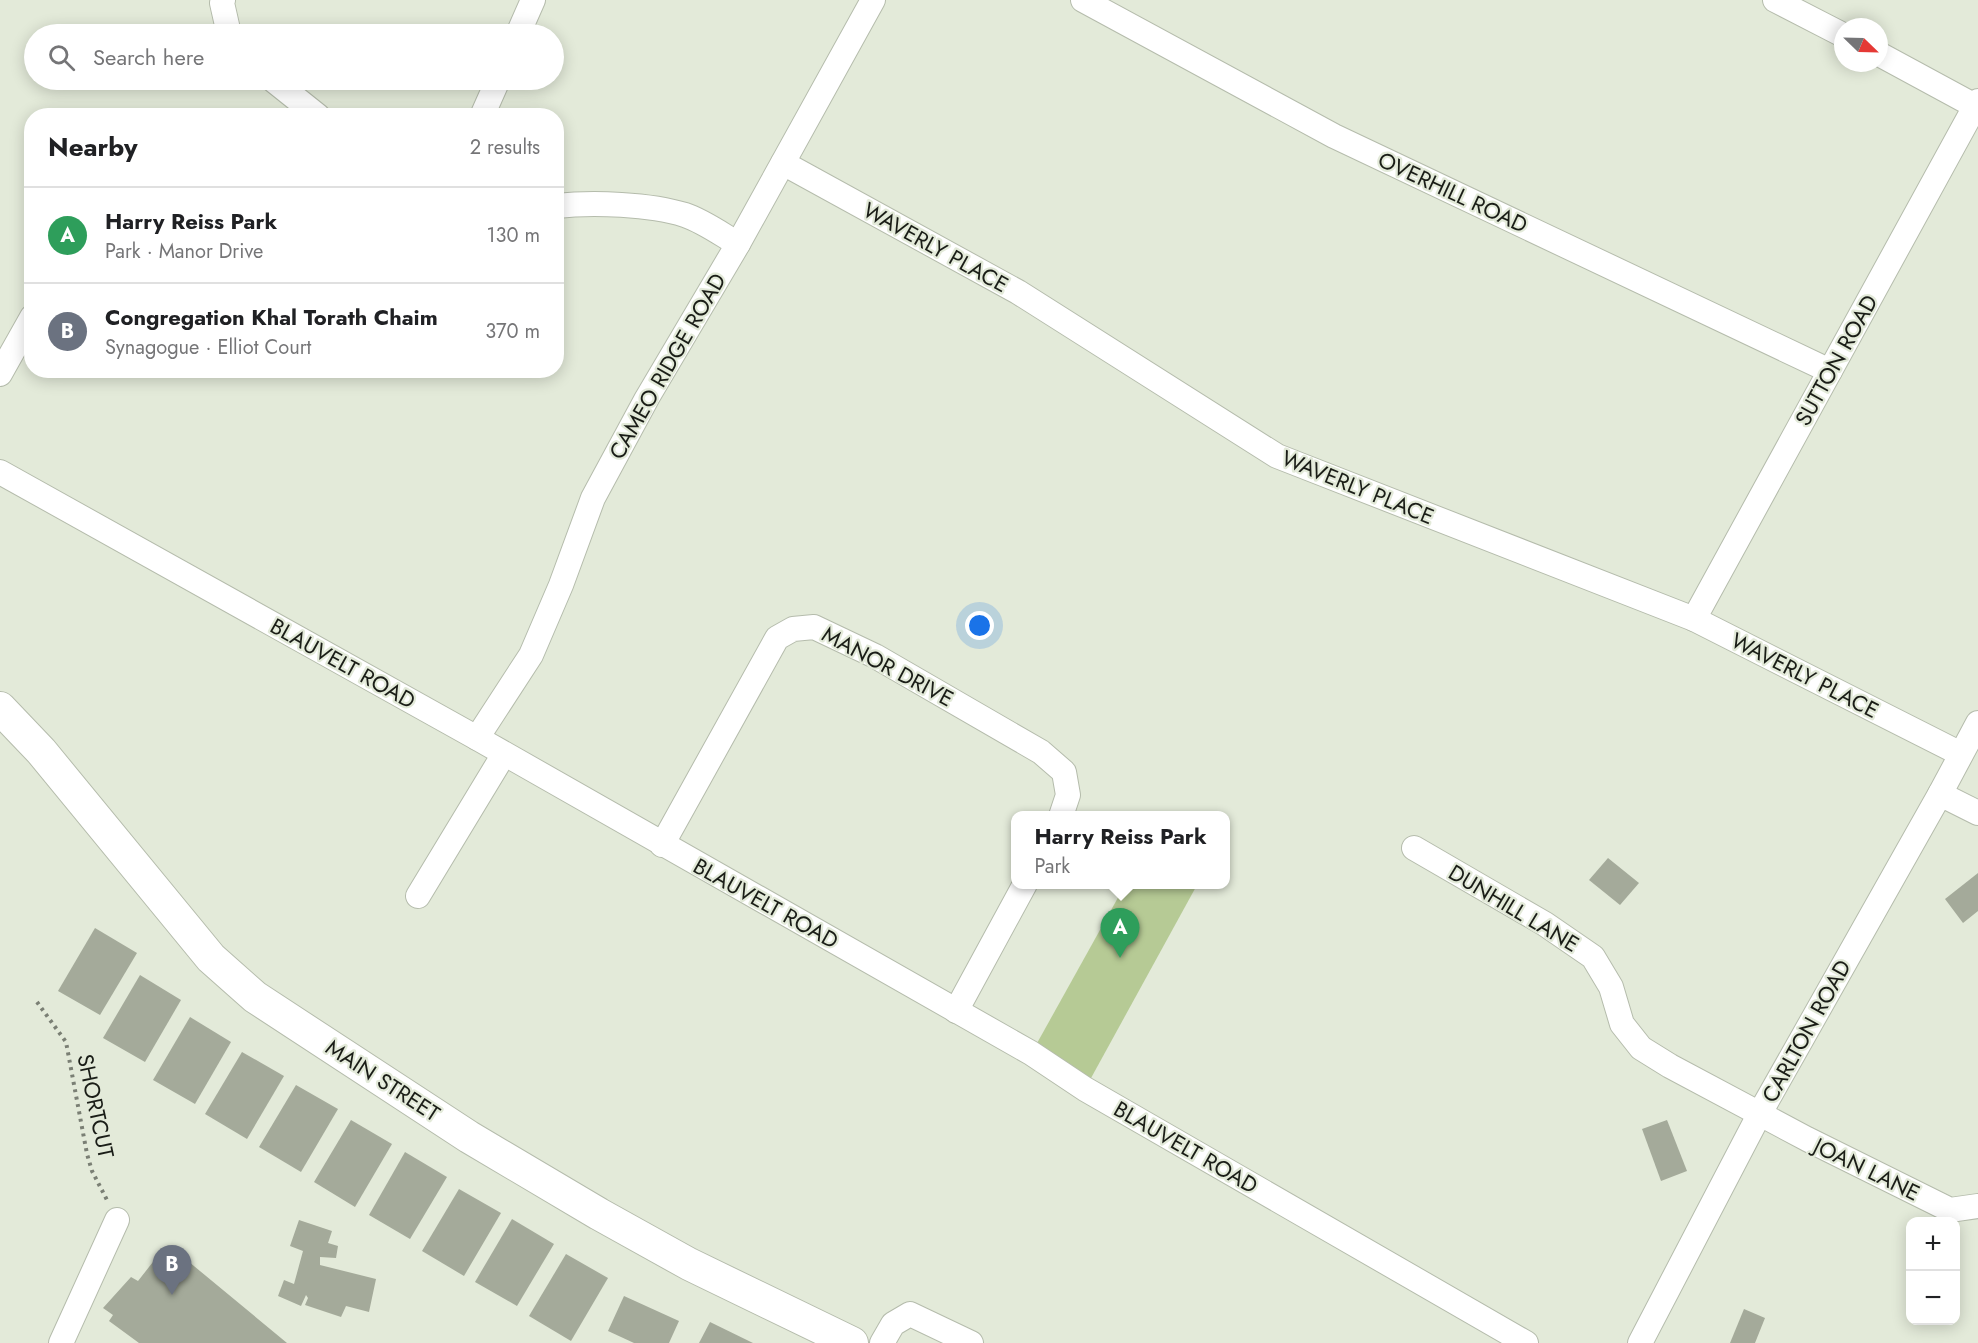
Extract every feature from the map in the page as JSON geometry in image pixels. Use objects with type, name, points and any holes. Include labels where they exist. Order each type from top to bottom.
[{"type":"main road","name":"MAIN STREET","points":[[0,708],[41,752],[211,958],[255,997],[469,1137],[599,1214],[689,1264],[852,1343]]},
{"type":"street","points":[[223,0],[227,24]]},
{"type":"street","points":[[522,24],[533,0]]},
{"type":"street","name":"CAMEO RIDGE ROAD","points":[[477,738],[531,655],[561,585],[593,498],[647,398],[738,244],[873,0]]},
{"type":"street","name":"OVERHILL ROAD","points":[[1083,0],[1334,136],[1830,371]]},
{"type":"street","points":[[1774,0],[1834,30]]},
{"type":"street","points":[[1888,58],[1977,103]]},
{"type":"street","points":[[286,90],[308,108]]},
{"type":"street","points":[[486,108],[494,90]]},
{"type":"street","name":"SUTTON ROAD","points":[[1694,619],[1977,103]]},
{"type":"street","name":"WAVERLY PLACE","points":[[783,163],[1018,292],[1277,456],[1694,619],[1961,754]]},
{"type":"street","points":[[564,205],[650,208],[686,215],[738,244]]},
{"type":"street","points":[[0,374],[24,331]]},
{"type":"street","name":"BLAUVELT ROAD","points":[[0,472],[477,738],[1031,1053],[1085,1089],[1527,1343]]},
{"type":"street","name":"MANOR DRIVE","points":[[662,844],[777,638],[793,629],[814,627],[875,656],[1041,752],[1064,772],[1068,795],[1063,811]]},
{"type":"street","name":"CARLTON ROAD","points":[[1640,1343],[1760,1113],[1978,723]]},
{"type":"street","points":[[418,896],[504,754]]},
{"type":"street","points":[[1940,794],[1978,813]]},
{"type":"street","name":"DUNHILL LANE","points":[[1414,848],[1545,924],[1593,957],[1611,987],[1622,1024],[1641,1048],[1760,1113]]},
{"type":"street","points":[[956,1011],[1023,889]]},
{"type":"street","name":"JOAN LANE","points":[[1760,1113],[1950,1210],[1978,1206]]},
{"type":"street","points":[[61,1343],[117,1220]]},
{"type":"street","points":[[882,1343],[893,1324],[909,1314],[971,1343]]},
{"type":"path","name":"SHORTCUT","points":[[37,1002],[66,1042],[87,1154],[92,1171],[117,1220]]},
{"type":"green space","points":[[1123,889],[1195,889],[1085,1089],[1031,1054]]},
{"type":"building","points":[[1608,858],[1639,883],[1620,905],[1589,880]]},
{"type":"building","points":[[1978,873],[1978,911],[1963,923],[1945,899]]},
{"type":"building","points":[[95,928],[137,953],[100,1015],[58,991]]},
{"type":"building","points":[[140,975],[181,1000],[145,1062],[103,1038]]},
{"type":"building","points":[[190,1017],[231,1042],[195,1104],[153,1080]]},
{"type":"building","points":[[242,1052],[284,1076],[247,1139],[205,1114]]},
{"type":"building","points":[[296,1085],[338,1109],[301,1172],[259,1147]]},
{"type":"building","points":[[351,1120],[392,1144],[355,1207],[314,1182]]},
{"type":"building","points":[[1667,1120],[1687,1171],[1661,1181],[1642,1129]]},
{"type":"building","points":[[405,1152],[447,1177],[410,1239],[369,1215]]},
{"type":"building","points":[[459,1189],[501,1213],[464,1276],[422,1251]]},
{"type":"building","points":[[512,1219],[554,1244],[517,1306],[475,1282]]},
{"type":"building","points":[[299,1220],[332,1231],[328,1243],[338,1246],[336,1258],[320,1257],[320,1265],[376,1279],[369,1312],[346,1306],[341,1317],[305,1305],[308,1298],[306,1295],[301,1306],[278,1296],[284,1280],[294,1284],[303,1251],[290,1246]]},
{"type":"building","points":[[177,1252],[287,1343],[139,1343],[109,1321],[113,1315],[103,1308],[131,1277],[138,1281],[160,1253],[172,1260]]},
{"type":"building","points":[[566,1254],[608,1278],[571,1341],[529,1316]]},
{"type":"building","points":[[624,1296],[679,1321],[669,1343],[634,1343],[608,1331]]},
{"type":"building","points":[[1744,1309],[1765,1318],[1755,1343],[1730,1343]]},
{"type":"building","points":[[710,1322],[753,1343],[699,1343]]},
{"type":"place","name":"Harry Reiss Park","points":[[1120,958]]},
{"type":"place","name":"Congregation Khal Torath Chaim","points":[[172,1295]]}]
